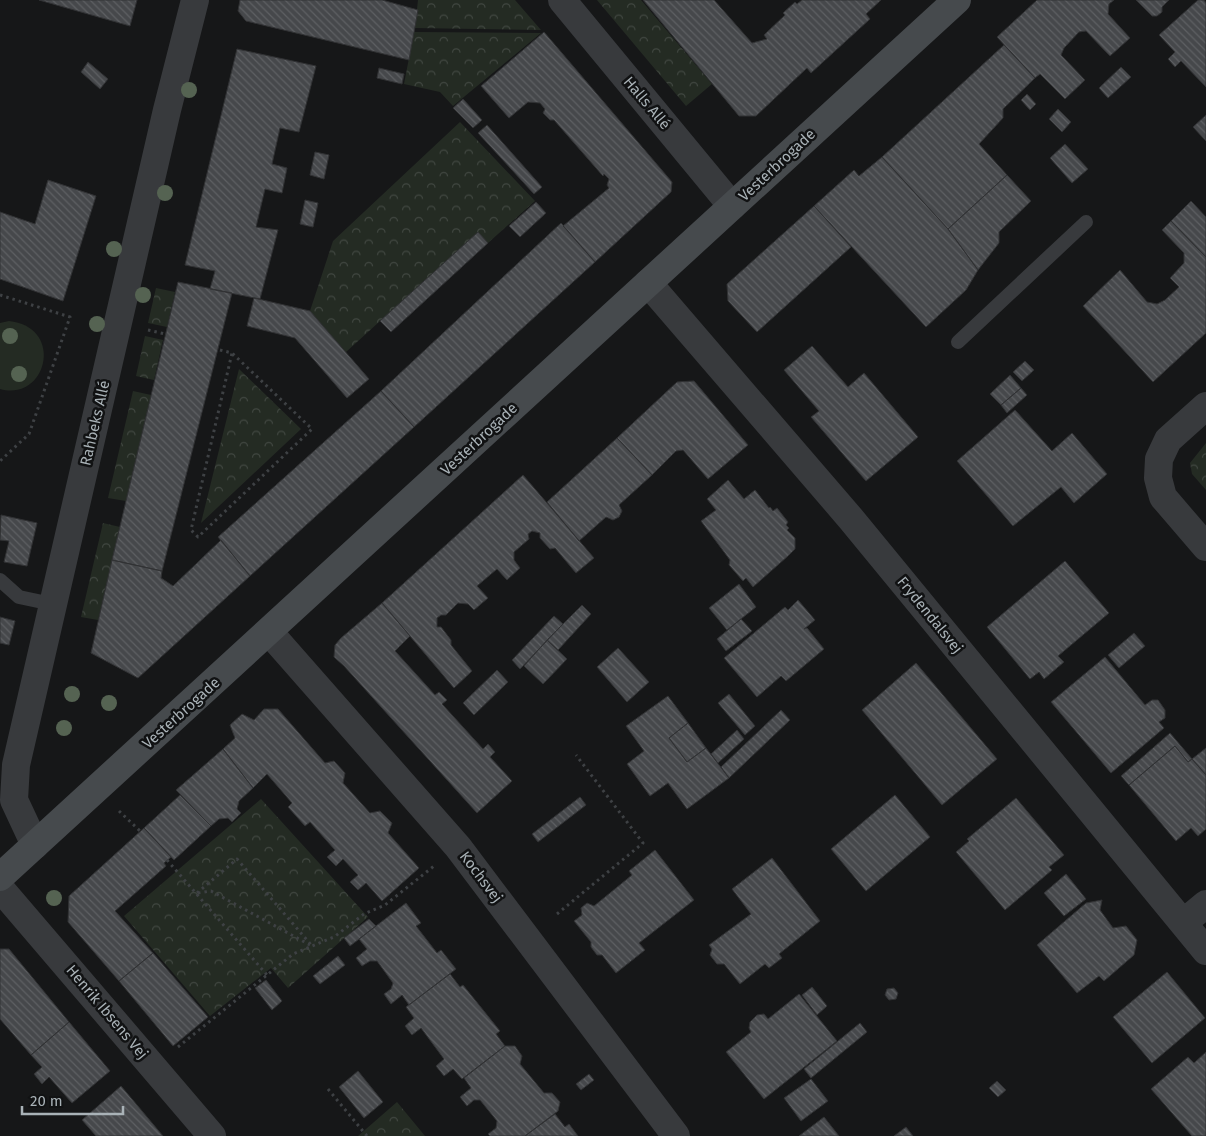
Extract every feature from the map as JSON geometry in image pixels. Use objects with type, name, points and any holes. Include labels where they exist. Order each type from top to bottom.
[{"type":"street","name":"Rahbeks Allé","points":[[35,844],[14,800],[16,765],[167,110],[195,0]]},
{"type":"street","name":"Halls Allé","points":[[562,0],[732,206]]},
{"type":"street","name":"Vesterbrogade","points":[[1,877],[957,0]]},
{"type":"street","name":"Frydendalsvej","points":[[648,283],[851,519],[1206,951]]},
{"type":"street","points":[[1206,406],[1168,440],[1159,459],[1158,478],[1163,497],[1206,547]]},
{"type":"street","name":"Kochsvej","points":[[269,632],[458,846],[676,1136]]},
{"type":"street","name":"Henrik Ibsens Vej","points":[[1,877],[153,1066],[212,1136]]},
{"type":"street","points":[[1183,923],[1206,904]]},
{"type":"lane","points":[[958,342],[1086,222]]},
{"type":"lane","points":[[0,580],[19,598],[52,604]]},
{"type":"path","points":[[0,295],[70,317],[29,434],[0,461]]},
{"type":"path","points":[[220,350],[232,353],[312,429],[198,537],[191,530],[232,353]]},
{"type":"path","points":[[557,914],[643,843],[576,755]]},
{"type":"path","points":[[153,1066],[293,954],[334,937],[364,914],[385,905],[458,846]]},
{"type":"path","points":[[197,893],[237,859],[313,947]]},
{"type":"path","points":[[167,860],[267,975]]},
{"type":"path","points":[[197,893],[211,891],[313,947]]},
{"type":"path","points":[[328,1089],[367,1136]]},
{"type":"green space","points":[[418,0],[515,0],[541,30],[415,28]]},
{"type":"green space","points":[[597,0],[641,0],[712,84],[686,106]]},
{"type":"green space","points":[[414,32],[541,33],[453,106],[440,92],[404,84]]},
{"type":"green space","points":[[460,122],[535,201],[488,243],[477,233],[346,352],[310,311],[333,241]]},
{"type":"green space","points":[[156,288],[175,292],[167,327],[148,323]]},
{"type":"green space","points":[[9,321],[27,326],[38,336],[43,349],[43,362],[38,375],[29,385],[16,390],[0,389],[0,323]]},
{"type":"green space","points":[[145,336],[163,340],[154,380],[136,376]]},
{"type":"green space","points":[[239,369],[301,429],[201,523]]},
{"type":"green space","points":[[133,391],[151,395],[126,501],[108,498]]},
{"type":"green space","points":[[1206,443],[1206,490],[1192,474],[1190,463]]},
{"type":"green space","points":[[103,523],[120,527],[98,620],[81,617]]},
{"type":"green space","points":[[261,799],[368,917],[288,988],[271,968],[210,1016],[124,916]]},
{"type":"green space","points":[[397,1102],[425,1136],[358,1136]]},
{"type":"building","points":[[39,0],[137,0],[130,26]]},
{"type":"building","points":[[240,0],[382,0],[418,10],[409,60],[246,21],[238,11]]},
{"type":"building","points":[[643,0],[714,0],[752,43],[767,39],[764,35],[785,15],[783,13],[795,2],[797,4],[802,0],[881,0],[866,14],[870,19],[811,73],[807,68],[756,116],[739,116]]},
{"type":"building","points":[[1037,0],[1114,0],[1109,4],[1108,14],[1130,38],[1110,56],[1086,31],[1079,32],[1064,48],[1061,55],[1085,80],[1065,99],[1040,74],[1035,78],[997,37]]},
{"type":"building","points":[[1136,0],[1169,0],[1162,7],[1162,12],[1157,16],[1152,16]]},
{"type":"building","points":[[1198,0],[1204,0],[1206,3],[1206,87],[1181,61],[1175,67],[1168,59],[1175,52],[1159,35]]},
{"type":"building","points":[[544,32],[672,182],[671,192],[595,262],[563,226],[609,188],[607,185],[609,179],[604,174],[603,176],[554,120],[550,120],[543,113],[545,109],[540,103],[528,102],[509,118],[481,86]]},
{"type":"building","points":[[1004,45],[1035,78],[1003,109],[1003,118],[979,144],[1007,175],[948,229],[882,157]]},
{"type":"building","points":[[237,49],[316,66],[299,132],[280,128],[272,164],[287,168],[282,193],[265,189],[256,227],[278,230],[260,299],[210,289],[215,271],[185,265]]},
{"type":"building","points":[[88,62],[108,79],[100,89],[81,72]]},
{"type":"building","points":[[1121,67],[1131,77],[1108,98],[1099,88]]},
{"type":"building","points":[[379,68],[404,74],[402,84],[377,78]]},
{"type":"building","points":[[1027,94],[1036,104],[1030,110],[1021,100]]},
{"type":"building","points":[[463,99],[482,120],[473,128],[453,108]]},
{"type":"building","points":[[1058,109],[1071,122],[1062,132],[1049,119]]},
{"type":"building","points":[[1206,115],[1206,141],[1193,127]]},
{"type":"building","points":[[487,125],[542,187],[534,194],[478,133]]},
{"type":"building","points":[[1065,144],[1088,169],[1072,183],[1050,158]]},
{"type":"building","points":[[315,152],[329,155],[324,179],[310,175]]},
{"type":"building","points":[[882,157],[948,229],[978,270],[966,290],[926,327],[814,206],[854,170],[859,176]]},
{"type":"building","points":[[1007,175],[1031,201],[999,232],[999,243],[978,270],[948,229]]},
{"type":"building","points":[[48,180],[96,196],[63,301],[0,279],[0,212],[35,224]]},
{"type":"building","points":[[305,200],[318,203],[313,227],[300,224]]},
{"type":"building","points":[[1191,201],[1206,217],[1206,257],[1171,221]]},
{"type":"building","points":[[536,202],[546,213],[520,237],[509,226]]},
{"type":"building","points":[[814,206],[851,247],[757,332],[728,301],[727,284]]},
{"type":"building","points":[[1171,221],[1206,257],[1206,333],[1153,382],[1083,306],[1120,270],[1147,302],[1157,304],[1165,300],[1179,287],[1170,278],[1184,263],[1184,253],[1162,230]]},
{"type":"building","points":[[561,223],[595,262],[414,427],[381,391]]},
{"type":"building","points":[[478,232],[488,243],[391,332],[380,321]]},
{"type":"building","points":[[178,282],[232,293],[162,571],[112,560]]},
{"type":"building","points":[[254,298],[310,311],[369,379],[347,398],[295,338],[247,326]]},
{"type":"building","points":[[812,346],[848,387],[864,373],[918,437],[866,481],[811,417],[819,411],[784,370]]},
{"type":"building","points":[[1025,361],[1034,370],[1022,381],[1013,372]]},
{"type":"building","points":[[1010,375],[1021,388],[1001,405],[990,394]]},
{"type":"building","points":[[694,381],[748,445],[708,479],[683,450],[676,451],[652,475],[617,438],[677,382]]},
{"type":"building","points":[[1021,388],[1027,395],[1007,413],[1001,405]]},
{"type":"building","points":[[381,391],[414,427],[250,576],[218,537]]},
{"type":"building","points":[[1015,410],[1052,451],[1072,433],[1107,474],[1074,503],[1061,487],[1013,526],[957,461]]},
{"type":"building","points":[[617,438],[652,475],[619,505],[622,511],[619,517],[613,520],[606,517],[579,541],[547,502]]},
{"type":"building","points":[[523,475],[594,558],[576,573],[555,548],[550,549],[540,538],[540,533],[532,531],[528,534],[529,539],[514,552],[514,560],[520,568],[507,580],[497,569],[477,586],[488,598],[474,610],[468,604],[458,603],[446,615],[441,615],[437,618],[437,627],[441,627],[451,640],[451,645],[472,671],[454,688],[382,603]]},
{"type":"building","points":[[728,480],[744,499],[755,490],[769,508],[773,511],[777,508],[788,522],[786,525],[789,528],[787,530],[795,538],[795,549],[753,587],[746,578],[743,581],[729,565],[730,560],[701,521],[716,510],[707,499]]},
{"type":"building","points":[[1,515],[37,523],[27,566],[4,562],[9,541],[0,540]]},
{"type":"building","points":[[221,540],[250,576],[138,678],[91,653],[112,560],[162,571],[161,578],[173,586]]},
{"type":"building","points":[[1065,561],[1109,613],[1058,656],[1064,662],[1044,679],[1039,672],[1030,679],[987,627]]},
{"type":"building","points":[[739,584],[756,607],[727,630],[709,608]]},
{"type":"building","points":[[798,600],[815,620],[804,629],[807,628],[824,649],[786,681],[781,676],[757,697],[724,658],[785,607],[788,610]]},
{"type":"building","points":[[382,603],[410,636],[395,651],[435,695],[439,692],[447,700],[442,704],[483,749],[488,744],[495,752],[490,757],[512,781],[477,813],[334,657],[335,645],[341,638]]},
{"type":"building","points":[[582,605],[591,614],[558,650],[547,640]]},
{"type":"building","points":[[554,616],[563,624],[520,669],[512,660]]},
{"type":"building","points":[[0,617],[15,621],[9,645],[0,643]]},
{"type":"building","points":[[741,619],[752,631],[726,651],[717,639]]},
{"type":"building","points":[[1134,633],[1145,646],[1119,668],[1108,655]]},
{"type":"building","points":[[547,640],[567,659],[543,684],[524,666]]},
{"type":"building","points":[[618,648],[649,682],[627,702],[597,667]]},
{"type":"building","points":[[1105,657],[1145,705],[1152,700],[1158,700],[1165,710],[1165,718],[1159,722],[1164,728],[1111,773],[1051,702]]},
{"type":"building","points":[[916,663],[997,759],[942,805],[862,710]]},
{"type":"building","points":[[497,670],[508,682],[474,715],[463,703]]},
{"type":"building","points":[[729,694],[755,726],[745,735],[718,703]]},
{"type":"building","points":[[668,696],[688,723],[669,738],[687,762],[706,748],[729,778],[687,809],[668,783],[650,796],[627,764],[644,751],[626,726]]},
{"type":"building","points":[[264,709],[278,709],[325,763],[334,761],[345,773],[343,783],[370,813],[380,811],[392,823],[388,833],[419,868],[382,901],[366,883],[358,890],[350,882],[358,875],[343,859],[336,866],[327,857],[335,850],[310,822],[305,826],[288,807],[292,803],[267,774],[253,788],[223,749],[235,738],[230,725],[242,714],[254,720]]},
{"type":"building","points":[[781,710],[790,720],[729,778],[721,767]]},
{"type":"building","points":[[688,723],[706,748],[687,762],[669,738]]},
{"type":"building","points":[[737,730],[744,739],[718,763],[711,754]]},
{"type":"building","points":[[1170,733],[1192,759],[1188,762],[1175,746],[1129,785],[1121,776]]},
{"type":"building","points":[[1175,746],[1188,762],[1192,759],[1206,775],[1206,829],[1198,836],[1191,828],[1176,841],[1129,785]]},
{"type":"building","points":[[1206,748],[1206,775],[1192,759]]},
{"type":"building","points":[[223,749],[253,788],[239,801],[237,809],[241,813],[232,822],[228,818],[219,819],[211,826],[176,790]]},
{"type":"building","points":[[180,795],[211,826],[174,860],[144,828]]},
{"type":"building","points":[[895,795],[930,837],[866,891],[831,849]]},
{"type":"building","points":[[580,797],[586,805],[538,842],[532,834]]},
{"type":"building","points":[[1016,798],[1064,855],[1049,867],[1052,870],[1005,910],[956,852],[969,841],[967,839]]},
{"type":"building","points":[[144,828],[171,857],[164,863],[166,866],[115,911],[153,953],[119,981],[68,922],[69,896]]},
{"type":"building","points":[[655,850],[694,900],[639,943],[645,950],[616,973],[602,955],[597,955],[591,947],[591,942],[574,921],[582,915],[581,908],[587,903],[594,906],[632,875],[629,871]]},
{"type":"building","points":[[772,858],[820,921],[779,954],[782,958],[769,968],[765,964],[740,984],[724,964],[717,964],[710,955],[712,949],[709,945],[751,914],[732,889]]},
{"type":"building","points":[[1066,874],[1086,899],[1064,916],[1044,893]]},
{"type":"building","points":[[1102,900],[1100,910],[1113,928],[1126,926],[1137,940],[1134,955],[1104,981],[1099,976],[1077,993],[1037,945],[1086,903]]},
{"type":"building","points":[[406,903],[421,923],[416,926],[437,953],[441,950],[456,969],[409,1005],[402,995],[391,1004],[384,994],[391,989],[393,983],[377,961],[370,961],[362,966],[356,958],[367,949],[359,939]]},
{"type":"building","points":[[369,919],[376,926],[350,946],[344,938]]},
{"type":"building","points":[[0,949],[9,949],[69,1022],[31,1055],[0,1019]]},
{"type":"building","points":[[153,953],[208,1017],[173,1046],[119,981]]},
{"type":"building","points":[[338,956],[345,965],[320,984],[313,976]]},
{"type":"building","points":[[1167,972],[1205,1018],[1152,1063],[1113,1017]]},
{"type":"building","points":[[450,974],[460,987],[463,985],[500,1031],[496,1034],[505,1046],[462,1079],[453,1069],[444,1076],[436,1066],[444,1059],[421,1028],[412,1035],[405,1026],[414,1018],[406,1007]]},
{"type":"building","points":[[266,980],[282,1001],[272,1010],[255,988]]},
{"type":"building","points":[[812,987],[827,1006],[817,1015],[802,995]]},
{"type":"building","points":[[894,988],[898,993],[896,999],[889,1000],[885,995],[887,989]]},
{"type":"building","points":[[799,994],[837,1041],[764,1099],[726,1052],[751,1032],[749,1028],[750,1022],[757,1015],[764,1014],[768,1019]]},
{"type":"building","points":[[69,1022],[110,1071],[72,1103],[49,1077],[42,1084],[34,1074],[42,1067],[31,1055]]},
{"type":"building","points":[[860,1023],[867,1032],[811,1078],[804,1069]]},
{"type":"building","points":[[505,1046],[515,1046],[522,1056],[520,1064],[544,1093],[552,1093],[560,1102],[558,1111],[525,1136],[490,1136],[488,1134],[496,1128],[497,1121],[480,1100],[474,1100],[467,1106],[460,1097],[471,1088],[464,1078]]},
{"type":"building","points":[[1206,1052],[1206,1136],[1192,1136],[1151,1089],[1188,1057],[1194,1063]]},
{"type":"building","points":[[358,1071],[383,1102],[364,1118],[339,1087]]},
{"type":"building","points":[[589,1074],[594,1080],[581,1090],[576,1084]]},
{"type":"building","points":[[811,1079],[828,1101],[801,1121],[784,1098]]},
{"type":"building","points":[[997,1081],[1006,1090],[998,1097],[989,1088]]},
{"type":"building","points":[[121,1086],[163,1136],[96,1136],[82,1120]]},
{"type":"building","points":[[555,1114],[565,1127],[569,1124],[578,1136],[525,1136]]},
{"type":"building","points":[[824,1117],[839,1136],[799,1136]]},
{"type":"building","points":[[906,1127],[913,1136],[894,1136]]}]
